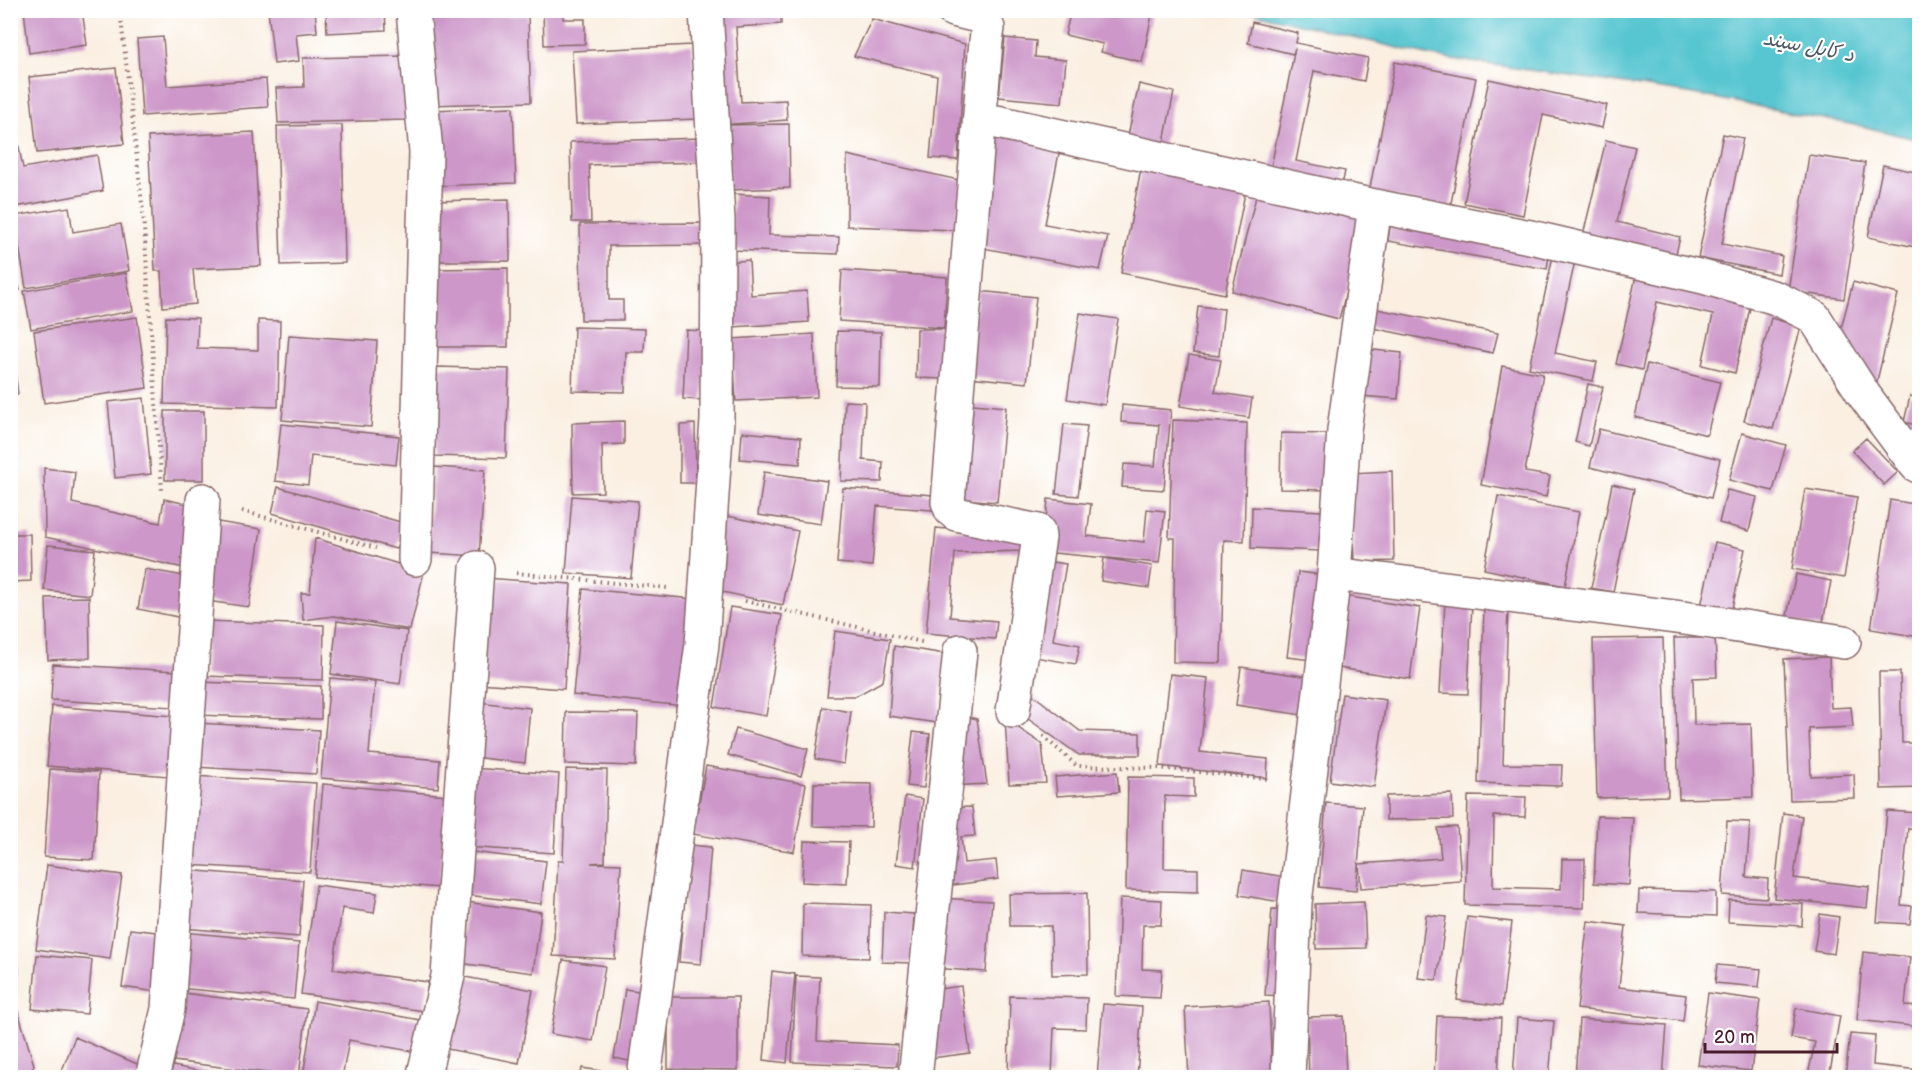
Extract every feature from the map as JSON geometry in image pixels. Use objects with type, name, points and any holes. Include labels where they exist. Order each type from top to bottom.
[{"type":"street","points":[[413,10],[426,152],[415,559]]},
{"type":"street","points":[[644,1077],[702,644],[717,420],[718,220],[706,10]]},
{"type":"street","points":[[953,10],[982,17],[988,28],[948,502],[951,510],[956,514],[1038,531],[1039,537],[1013,711]]},
{"type":"street","points":[[997,122],[1375,206],[1535,238],[1702,277],[1776,298],[1814,317],[1864,394],[1916,465],[1920,467]]},
{"type":"street","points":[[1288,1077],[1295,903],[1334,574],[1344,430],[1375,206]]},
{"type":"street","points":[[152,1077],[168,1008],[203,500]]},
{"type":"street","points":[[423,1077],[448,976],[477,568]]},
{"type":"street","points":[[1334,574],[1691,619],[1844,642]]},
{"type":"street","points":[[915,1077],[960,651]]},
{"type":"path","points":[[120,10],[143,212],[162,491],[203,500],[415,559]]},
{"type":"path","points":[[477,568],[706,592],[960,651]]},
{"type":"path","points":[[1013,711],[1077,766],[1158,768],[1310,783]]},
{"type":"water","name":"د کابل سيند","points":[[1246,11],[1919,11],[1919,140],[1861,126],[1682,92],[1431,56]]},
{"type":"building","points":[[24,10],[82,10],[87,45],[29,53]]},
{"type":"building","points":[[268,10],[315,10],[317,32],[296,34],[299,61],[274,64]]},
{"type":"building","points":[[326,10],[385,10],[386,30],[327,33]]},
{"type":"building","points":[[543,10],[563,10],[563,19],[585,19],[585,44],[544,45]]},
{"type":"building","points":[[711,10],[781,10],[781,24],[736,27],[741,102],[786,100],[787,120],[718,125]]},
{"type":"building","points":[[1071,10],[1153,10],[1142,62],[1101,52],[1103,44],[1065,35]]},
{"type":"building","points":[[528,15],[531,102],[429,105],[427,18]]},
{"type":"building","points":[[872,19],[965,44],[958,160],[930,158],[937,76],[854,56]]},
{"type":"building","points":[[1252,22],[1298,33],[1296,43],[1368,58],[1364,81],[1314,71],[1296,161],[1345,171],[1341,191],[1269,177],[1295,48],[1293,54],[1248,43]]},
{"type":"building","points":[[163,37],[167,86],[266,79],[268,107],[142,116],[137,39]]},
{"type":"building","points":[[1005,38],[1036,41],[1035,57],[1066,60],[1062,103],[999,97]]},
{"type":"building","points":[[692,45],[696,119],[576,124],[572,51]]},
{"type":"building","points":[[405,56],[407,120],[278,123],[276,88],[304,87],[303,58]]},
{"type":"building","points":[[1395,62],[1476,78],[1450,208],[1369,192]]},
{"type":"building","points":[[116,68],[124,144],[37,153],[29,77]]},
{"type":"building","points":[[1489,79],[1607,105],[1602,128],[1543,115],[1523,215],[1464,203]]},
{"type":"building","points":[[1139,84],[1174,92],[1162,152],[1126,145]]},
{"type":"building","points":[[513,107],[516,183],[433,186],[431,110]]},
{"type":"building","points":[[789,124],[790,188],[729,190],[727,125]]},
{"type":"building","points":[[342,125],[345,263],[281,265],[277,126]]},
{"type":"building","points":[[991,129],[1061,143],[1045,224],[1108,236],[1100,270],[983,248]]},
{"type":"building","points":[[16,132],[23,168],[97,155],[103,191],[10,208],[10,133]]},
{"type":"building","points":[[254,132],[261,266],[193,269],[196,304],[163,307],[161,271],[155,271],[148,137]]},
{"type":"building","points":[[1723,134],[1743,138],[1722,244],[1782,256],[1779,274],[1698,258]]},
{"type":"building","points":[[702,138],[703,162],[589,165],[591,222],[572,222],[570,142]]},
{"type":"building","points":[[1606,140],[1635,147],[1617,222],[1680,237],[1675,258],[1583,235]]},
{"type":"building","points":[[847,155],[963,181],[955,230],[847,226]]},
{"type":"building","points":[[1809,155],[1865,163],[1844,299],[1788,291]]},
{"type":"building","points":[[1142,163],[1247,183],[1225,294],[1121,273]]},
{"type":"building","points":[[1883,165],[1920,173],[1920,248],[1868,237]]},
{"type":"building","points":[[1259,185],[1367,213],[1339,319],[1232,291]]},
{"type":"building","points":[[733,194],[770,196],[769,235],[839,237],[838,254],[731,250]]},
{"type":"building","points":[[509,199],[510,261],[434,261],[433,201]]},
{"type":"building","points":[[69,207],[73,232],[121,224],[129,271],[26,288],[14,216]]},
{"type":"building","points":[[1391,220],[1550,248],[1547,269],[1388,241]]},
{"type":"building","points":[[710,223],[710,245],[609,246],[609,300],[623,300],[623,320],[581,320],[580,224]]},
{"type":"building","points":[[10,255],[20,290],[10,291]]},
{"type":"building","points":[[1553,256],[1575,261],[1555,353],[1597,362],[1593,381],[1529,368]]},
{"type":"building","points":[[749,260],[751,295],[807,291],[809,322],[732,327],[728,262]]},
{"type":"building","points":[[508,268],[508,347],[434,347],[433,269]]},
{"type":"building","points":[[842,270],[947,277],[944,328],[839,321]]},
{"type":"building","points":[[1637,272],[1752,299],[1735,373],[1702,365],[1713,315],[1657,302],[1642,370],[1616,364]]},
{"type":"building","points":[[126,273],[133,311],[31,329],[24,291]]},
{"type":"building","points":[[1853,282],[1898,294],[1875,389],[1841,329]]},
{"type":"building","points":[[978,291],[1036,297],[1027,383],[969,377]]},
{"type":"building","points":[[1198,306],[1224,309],[1219,356],[1193,353]]},
{"type":"building","points":[[1367,307],[1498,333],[1493,353],[1363,326]]},
{"type":"building","points":[[1080,313],[1118,319],[1105,405],[1067,399]]},
{"type":"building","points":[[137,317],[147,388],[44,403],[34,331]]},
{"type":"building","points":[[166,317],[198,318],[197,348],[258,350],[258,320],[280,321],[278,407],[164,404]]},
{"type":"building","points":[[1771,318],[1801,327],[1773,429],[1744,421]]},
{"type":"building","points":[[574,327],[645,329],[644,352],[626,352],[625,392],[572,391]]},
{"type":"building","points":[[917,329],[946,329],[945,379],[916,378]]},
{"type":"building","points":[[686,330],[706,331],[703,400],[683,399]]},
{"type":"building","points":[[837,331],[881,332],[880,387],[836,386]]},
{"type":"building","points":[[814,334],[817,397],[736,401],[732,339]]},
{"type":"building","points":[[289,335],[377,341],[371,427],[282,420]]},
{"type":"building","points":[[10,348],[12,348],[18,394],[10,395]]},
{"type":"building","points":[[1364,349],[1402,353],[1398,399],[1360,396]]},
{"type":"building","points":[[1189,355],[1221,360],[1215,392],[1252,398],[1249,418],[1180,406]]},
{"type":"building","points":[[1647,364],[1720,382],[1707,435],[1635,417]]},
{"type":"building","points":[[1502,366],[1543,374],[1525,472],[1550,476],[1546,497],[1481,485]]},
{"type":"building","points":[[437,367],[509,369],[506,458],[434,456]]},
{"type":"building","points":[[1588,384],[1603,387],[1589,446],[1575,442]]},
{"type":"building","points":[[1910,396],[1920,398],[1920,426],[1904,422]]},
{"type":"building","points":[[144,398],[151,474],[115,478],[108,402]]},
{"type":"building","points":[[845,401],[865,402],[863,460],[883,462],[882,482],[841,481]]},
{"type":"building","points":[[962,403],[1006,407],[997,502],[953,498]]},
{"type":"building","points":[[1122,405],[1171,410],[1164,490],[1122,487],[1124,464],[1155,466],[1159,425],[1121,422]]},
{"type":"building","points":[[165,411],[204,411],[204,480],[165,480]]},
{"type":"building","points":[[1173,420],[1247,423],[1244,541],[1224,540],[1221,663],[1173,662],[1175,538],[1169,538]]},
{"type":"building","points":[[624,421],[624,444],[602,445],[603,492],[573,493],[572,423]]},
{"type":"building","points":[[281,424],[399,436],[396,465],[311,456],[308,485],[275,481]]},
{"type":"building","points":[[695,424],[696,483],[680,483],[680,425]]},
{"type":"building","points":[[1064,424],[1087,426],[1078,496],[1056,494]]},
{"type":"building","points":[[1599,429],[1720,459],[1711,498],[1590,467]]},
{"type":"building","points":[[742,432],[801,437],[800,464],[740,459]]},
{"type":"building","points":[[1281,433],[1327,434],[1327,490],[1280,489]]},
{"type":"building","points":[[1742,433],[1786,445],[1773,491],[1729,480]]},
{"type":"building","points":[[1866,438],[1898,472],[1884,485],[1852,451]]},
{"type":"building","points":[[433,467],[485,470],[479,556],[428,553]]},
{"type":"building","points":[[44,468],[75,472],[72,503],[160,523],[164,499],[196,506],[184,568],[45,537]]},
{"type":"building","points":[[1392,471],[1394,561],[1354,562],[1351,473]]},
{"type":"building","points":[[764,472],[827,481],[821,524],[758,515]]},
{"type":"building","points":[[1612,484],[1634,489],[1613,592],[1591,588]]},
{"type":"building","points":[[278,487],[404,523],[396,549],[272,513]]},
{"type":"building","points":[[843,488],[933,495],[932,510],[877,506],[872,566],[837,563]]},
{"type":"building","points":[[1805,489],[1857,497],[1844,578],[1792,569]]},
{"type":"building","points":[[1727,490],[1757,497],[1749,531],[1719,523]]},
{"type":"building","points":[[572,496],[638,501],[631,578],[566,573]]},
{"type":"building","points":[[1498,496],[1579,512],[1565,586],[1484,569]]},
{"type":"building","points":[[1048,499],[1091,504],[1087,536],[1144,542],[1147,509],[1165,511],[1159,563],[1043,552]]},
{"type":"building","points":[[1890,500],[1920,505],[1920,571],[1915,600],[1920,600],[1920,637],[1871,629]]},
{"type":"building","points":[[1252,507],[1321,511],[1319,551],[1251,548]]},
{"type":"building","points":[[723,515],[798,531],[783,605],[709,589]]},
{"type":"building","points":[[212,521],[261,529],[249,607],[200,600]]},
{"type":"building","points":[[936,528],[1024,536],[1023,551],[955,553],[950,617],[997,621],[995,639],[926,633]]},
{"type":"building","points":[[10,534],[30,534],[31,581],[10,582]]},
{"type":"building","points":[[315,538],[424,572],[410,630],[334,616],[303,620],[301,593],[310,593]]},
{"type":"building","points":[[1715,542],[1745,549],[1731,613],[1701,606]]},
{"type":"building","points":[[48,545],[95,550],[90,595],[44,590]]},
{"type":"building","points":[[1104,558],[1152,566],[1149,588],[1101,581]]},
{"type":"building","points":[[1044,561],[1066,564],[1053,640],[1080,645],[1076,664],[1028,656]]},
{"type":"building","points":[[145,569],[190,577],[183,618],[138,609]]},
{"type":"building","points":[[1298,572],[1323,575],[1312,660],[1287,657]]},
{"type":"building","points":[[1796,574],[1831,581],[1822,627],[1786,620]]},
{"type":"building","points":[[484,578],[571,584],[564,689],[478,683]]},
{"type":"building","points":[[583,589],[694,599],[685,706],[573,695]]},
{"type":"building","points":[[1344,596],[1420,608],[1410,679],[1339,668]]},
{"type":"building","points":[[89,597],[90,658],[48,660],[46,598]]},
{"type":"building","points":[[1445,601],[1472,602],[1468,694],[1440,693]]},
{"type":"building","points":[[730,607],[782,615],[766,716],[714,707]]},
{"type":"building","points":[[1484,608],[1508,608],[1503,764],[1562,765],[1561,786],[1478,783]]},
{"type":"building","points":[[206,621],[324,625],[323,680],[204,676]]},
{"type":"building","points":[[337,621],[407,631],[400,684],[331,674]]},
{"type":"building","points":[[835,631],[890,639],[883,681],[856,696],[827,696]]},
{"type":"building","points":[[1663,638],[1668,796],[1597,798],[1593,639]]},
{"type":"building","points":[[1674,638],[1715,638],[1717,677],[1693,678],[1694,725],[1751,724],[1753,797],[1679,799]]},
{"type":"building","points":[[894,646],[945,654],[937,723],[889,716]]},
{"type":"building","points":[[1829,657],[1831,708],[1851,707],[1853,727],[1809,729],[1811,776],[1854,774],[1855,798],[1790,800],[1784,659]]},
{"type":"building","points":[[53,664],[176,671],[174,707],[51,700]]},
{"type":"building","points":[[1241,667],[1308,677],[1302,715],[1236,705]]},
{"type":"building","points":[[1879,672],[1900,672],[1902,743],[1920,743],[1920,788],[1881,789]]},
{"type":"building","points":[[1170,674],[1208,678],[1200,752],[1268,759],[1267,778],[1160,766]]},
{"type":"building","points":[[330,678],[375,682],[369,754],[440,760],[438,788],[321,778]]},
{"type":"building","points":[[197,682],[321,686],[321,719],[195,715]]},
{"type":"building","points":[[1028,691],[1080,731],[1140,733],[1140,755],[1079,755],[1024,716]]},
{"type":"building","points":[[1342,694],[1386,700],[1374,787],[1330,781]]},
{"type":"building","points":[[478,702],[530,708],[525,763],[472,757]]},
{"type":"building","points":[[52,706],[173,716],[168,776],[47,766]]},
{"type":"building","points":[[823,707],[851,712],[844,764],[815,759]]},
{"type":"building","points":[[566,712],[638,713],[636,766],[565,764]]},
{"type":"building","points":[[956,714],[977,719],[987,784],[950,786]]},
{"type":"building","points":[[1005,719],[1042,744],[1046,783],[1009,784]]},
{"type":"building","points":[[197,723],[319,730],[316,774],[195,767]]},
{"type":"building","points":[[736,729],[808,749],[801,776],[728,755]]},
{"type":"building","points":[[913,732],[930,734],[924,788],[907,786]]},
{"type":"building","points":[[706,766],[806,784],[794,852],[693,834]]},
{"type":"building","points":[[471,768],[559,774],[554,853],[466,847]]},
{"type":"building","points":[[50,769],[99,772],[94,860],[44,857]]},
{"type":"building","points":[[566,769],[607,770],[605,862],[591,863],[621,864],[615,959],[553,956],[558,861],[563,861]]},
{"type":"building","points":[[1117,772],[1119,792],[1057,796],[1055,777]]},
{"type":"building","points":[[192,776],[316,783],[310,872],[186,865]]},
{"type":"building","points":[[1128,777],[1194,778],[1194,797],[1165,796],[1164,868],[1198,869],[1198,892],[1126,890]]},
{"type":"building","points":[[814,783],[872,784],[871,827],[813,826]]},
{"type":"building","points":[[323,784],[447,795],[439,888],[315,877]]},
{"type":"building","points":[[1452,794],[1453,819],[1386,820],[1386,796]]},
{"type":"building","points":[[905,796],[923,799],[915,867],[896,864]]},
{"type":"building","points":[[1468,796],[1526,797],[1525,817],[1494,816],[1493,887],[1561,889],[1562,859],[1585,859],[1584,908],[1465,905]]},
{"type":"building","points":[[1326,803],[1363,806],[1356,891],[1319,887]]},
{"type":"building","points":[[972,807],[975,836],[961,837],[964,863],[996,860],[998,879],[939,887],[945,808]]},
{"type":"building","points":[[1887,811],[1920,813],[1920,829],[1908,828],[1901,905],[1912,906],[1910,924],[1877,922]]},
{"type":"building","points":[[1783,813],[1802,816],[1794,878],[1869,887],[1867,908],[1774,898]]},
{"type":"building","points":[[1597,816],[1633,817],[1629,885],[1594,883]]},
{"type":"building","points":[[1727,821],[1750,822],[1746,877],[1768,879],[1767,898],[1722,895]]},
{"type":"building","points":[[1457,827],[1461,881],[1361,888],[1359,864],[1441,858],[1438,828]]},
{"type":"building","points":[[804,841],[849,842],[847,884],[802,882]]},
{"type":"building","points":[[689,845],[711,847],[701,964],[679,962]]},
{"type":"building","points":[[464,851],[546,861],[541,904],[459,894]]},
{"type":"building","points":[[47,865],[122,875],[110,959],[36,949]]},
{"type":"building","points":[[185,870],[303,880],[299,937],[181,928]]},
{"type":"building","points":[[1243,870],[1291,878],[1287,903],[1239,895]]},
{"type":"building","points":[[316,885],[377,893],[374,913],[342,908],[333,969],[428,982],[424,1011],[301,994]]},
{"type":"building","points":[[1639,890],[1716,892],[1716,916],[1638,913]]},
{"type":"building","points":[[1087,893],[1088,974],[1052,975],[1051,926],[1010,926],[1009,894]]},
{"type":"building","points":[[938,898],[992,901],[986,972],[933,968]]},
{"type":"building","points":[[1120,898],[1162,900],[1161,925],[1143,925],[1142,969],[1162,970],[1160,998],[1116,996]]},
{"type":"building","points":[[1729,900],[1803,904],[1802,926],[1728,922]]},
{"type":"building","points":[[466,902],[541,912],[533,973],[459,963]]},
{"type":"building","points":[[1364,902],[1366,948],[1316,949],[1315,904]]},
{"type":"building","points":[[803,903],[871,905],[869,958],[802,956]]},
{"type":"building","points":[[1272,909],[1290,910],[1284,996],[1265,995]]},
{"type":"building","points":[[884,912],[914,914],[911,963],[882,962]]},
{"type":"building","points":[[1820,914],[1839,917],[1834,954],[1814,951]]},
{"type":"building","points":[[1426,915],[1446,917],[1437,980],[1418,978]]},
{"type":"building","points":[[1467,917],[1512,922],[1502,1006],[1457,1000]]},
{"type":"building","points":[[1588,921],[1626,926],[1619,987],[1686,995],[1683,1021],[1577,1009]]},
{"type":"building","points":[[130,929],[165,933],[157,992],[122,987]]},
{"type":"building","points":[[182,932],[299,943],[294,999],[178,988]]},
{"type":"building","points":[[1863,952],[1910,957],[1905,1006],[1920,1007],[1920,1027],[1857,1020]]},
{"type":"building","points":[[37,955],[92,960],[87,1014],[32,1009]]},
{"type":"building","points":[[563,960],[605,966],[593,1041],[551,1034]]},
{"type":"building","points":[[10,964],[18,968],[11,985],[10,985]]},
{"type":"building","points":[[1717,965],[1761,969],[1759,987],[1715,983]]},
{"type":"building","points":[[772,971],[795,974],[787,1063],[764,1060]]},
{"type":"building","points":[[455,975],[533,990],[519,1063],[442,1048]]},
{"type":"building","points":[[796,976],[820,977],[817,1041],[898,1045],[897,1066],[792,1062]]},
{"type":"building","points":[[961,986],[970,1053],[932,1058],[924,991]]},
{"type":"building","points":[[625,989],[651,993],[639,1063],[614,1058]]},
{"type":"building","points":[[183,993],[307,1009],[299,1077],[174,1061]]},
{"type":"building","points":[[1708,993],[1760,1000],[1751,1071],[1698,1065]]},
{"type":"building","points":[[1010,996],[1087,998],[1086,1029],[1054,1028],[1052,1077],[1008,1075]]},
{"type":"building","points":[[668,997],[738,997],[738,1070],[668,1069]]},
{"type":"building","points":[[315,1001],[421,1020],[416,1052],[349,1040],[342,1078],[303,1076]]},
{"type":"building","points":[[1269,1002],[1272,1078],[1189,1078],[1185,1007]]},
{"type":"building","points":[[1103,1004],[1142,1007],[1137,1078],[1097,1078]]},
{"type":"building","points":[[10,1006],[17,1008],[34,1065],[28,1078],[10,1078]]},
{"type":"building","points":[[1796,1008],[1840,1016],[1829,1078],[1808,1075],[1815,1042],[1791,1038]]},
{"type":"building","points":[[1344,1016],[1346,1078],[1309,1078],[1307,1017]]},
{"type":"building","points":[[1437,1016],[1501,1018],[1498,1078],[1434,1078]]},
{"type":"building","points":[[1517,1018],[1554,1021],[1549,1078],[1513,1078]]},
{"type":"building","points":[[1579,1019],[1667,1025],[1663,1078],[1575,1078]]},
{"type":"building","points":[[1850,1034],[1875,1036],[1873,1065],[1919,1070],[1919,1078],[1845,1078]]},
{"type":"building","points":[[75,1037],[144,1067],[140,1078],[59,1078]]},
{"type":"building","points":[[173,1066],[226,1076],[226,1078],[169,1078]]},
{"type":"building","points":[[431,1068],[476,1076],[476,1078],[429,1078]]},
{"type":"building","points":[[582,1068],[634,1076],[634,1078],[580,1078]]},
{"type":"building","points":[[853,1071],[903,1076],[903,1078],[852,1078]]},
{"type":"building","points":[[244,1073],[257,1077],[257,1078],[243,1078]]},
{"type":"building","points":[[662,1073],[683,1076],[683,1078],[662,1078]]}]
